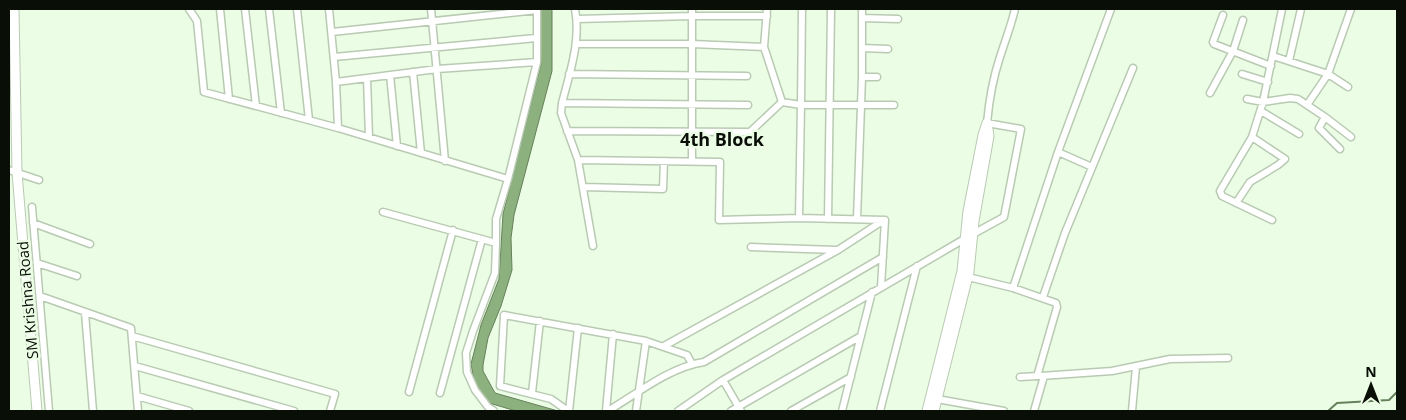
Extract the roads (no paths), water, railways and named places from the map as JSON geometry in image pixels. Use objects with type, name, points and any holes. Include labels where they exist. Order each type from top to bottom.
[{"type":"street","name":"SM Krishna Road","points":[[14,9],[13,171],[37,411]]},
{"type":"street","points":[[189,9],[197,21],[204,92],[338,128],[508,180]]},
{"type":"street","points":[[220,9],[229,99]]},
{"type":"street","points":[[245,9],[256,106]]},
{"type":"street","points":[[269,9],[281,113]]},
{"type":"street","points":[[297,9],[309,120]]},
{"type":"street","points":[[329,9],[338,128]]},
{"type":"street","points":[[431,9],[445,161]]},
{"type":"street","points":[[575,9],[577,44],[561,113],[578,160],[593,246]]},
{"type":"street","points":[[767,9],[764,47],[782,102]]},
{"type":"street","points":[[799,218],[802,9]]},
{"type":"street","points":[[828,219],[831,9]]},
{"type":"street","points":[[857,219],[862,77],[862,9]]},
{"type":"street","points":[[927,411],[962,271],[989,136],[989,99],[999,58],[1011,28],[1015,9]]},
{"type":"street","points":[[1013,288],[1058,152],[1111,9]]},
{"type":"street","points":[[1272,220],[1222,196],[1220,191],[1252,136],[1261,111],[1282,9]]},
{"type":"street","points":[[1289,61],[1301,9]]},
{"type":"street","points":[[1307,105],[1328,74],[1351,9]]},
{"type":"street","points":[[332,32],[537,10],[537,62],[508,180],[496,219],[495,274],[475,323],[466,353],[467,372],[474,390],[488,407],[494,411]]},
{"type":"street","points":[[577,19],[692,12],[766,16]]},
{"type":"street","points":[[692,12],[692,161]]},
{"type":"street","points":[[1223,15],[1213,43],[1271,66]]},
{"type":"street","points":[[862,18],[898,19]]},
{"type":"street","points":[[1210,93],[1234,51],[1243,20]]},
{"type":"street","points":[[334,56],[536,38]]},
{"type":"street","points":[[577,44],[692,44],[764,47]]},
{"type":"street","points":[[862,48],[888,49]]},
{"type":"street","points":[[1273,56],[1328,74],[1348,87]]},
{"type":"street","points":[[336,82],[413,72],[537,62]]},
{"type":"street","points":[[1043,297],[1065,232],[1133,68]]},
{"type":"street","points":[[413,72],[422,154]]},
{"type":"street","points":[[569,74],[747,76]]},
{"type":"street","points":[[1242,74],[1268,82]]},
{"type":"street","points":[[390,75],[397,146]]},
{"type":"street","points":[[862,77],[877,77]]},
{"type":"street","points":[[366,78],[369,138]]},
{"type":"street","points":[[1247,99],[1263,102],[1296,98],[1351,137]]},
{"type":"street","points":[[782,102],[801,105],[894,105]]},
{"type":"street","points":[[567,131],[692,130],[750,132],[782,102]]},
{"type":"street","points":[[562,103],[748,105]]},
{"type":"street","points":[[1261,111],[1299,134]]},
{"type":"street","points":[[1325,117],[1319,128],[1340,150]]},
{"type":"street","points":[[678,411],[685,408],[723,380],[1004,217],[1021,129],[988,123]]},
{"type":"street","points":[[1236,203],[1250,182],[1285,159],[1252,136]]},
{"type":"street","points":[[1058,152],[1092,167]]},
{"type":"street","points":[[578,160],[720,162],[718,220],[799,218],[886,220]]},
{"type":"street","points":[[583,187],[663,189],[664,161]]},
{"type":"street","points":[[13,171],[39,180]]},
{"type":"street","points":[[32,207],[49,411]]},
{"type":"street","points":[[383,212],[496,242]]},
{"type":"street","points":[[664,346],[838,250],[886,220]]},
{"type":"street","points":[[881,287],[886,220]]},
{"type":"street","points":[[33,223],[90,244]]},
{"type":"street","points":[[409,392],[453,230]]},
{"type":"street","points":[[934,411],[968,277],[969,236]]},
{"type":"street","points":[[440,392],[482,238]]},
{"type":"street","points":[[751,248],[838,250]]},
{"type":"street","points":[[607,411],[666,376],[692,364],[704,362],[883,257]]},
{"type":"street","points":[[37,263],[77,276]]},
{"type":"street","points":[[880,411],[917,266]]},
{"type":"street","points":[[968,277],[1043,297],[1054,301],[1057,307],[1034,411]]},
{"type":"street","points":[[842,411],[872,292]]},
{"type":"street","points":[[40,296],[131,328],[138,411]]},
{"type":"street","points":[[85,313],[93,411]]},
{"type":"street","points":[[578,328],[568,411],[551,399],[500,386],[504,315],[613,334],[646,341],[687,355],[692,364]]},
{"type":"street","points":[[532,393],[540,321]]},
{"type":"street","points":[[607,411],[613,334]]},
{"type":"street","points":[[132,336],[335,394],[330,411]]},
{"type":"street","points":[[731,411],[740,409],[861,336]]},
{"type":"street","points":[[636,411],[646,341]]},
{"type":"street","points":[[1020,377],[1101,373],[1170,359],[1228,358]]},
{"type":"street","points":[[135,366],[294,411]]},
{"type":"street","points":[[1132,411],[1136,367]]},
{"type":"street","points":[[791,411],[851,377]]},
{"type":"street","points":[[723,380],[740,409]]},
{"type":"street","points":[[137,396],[189,411]]},
{"type":"street","points":[[937,399],[1004,411]]},
{"type":"waterway","points":[[1328,411],[1337,403],[1389,400],[1397,392]]},
{"type":"district","name":"4th Block","points":[[722,140]]}]
